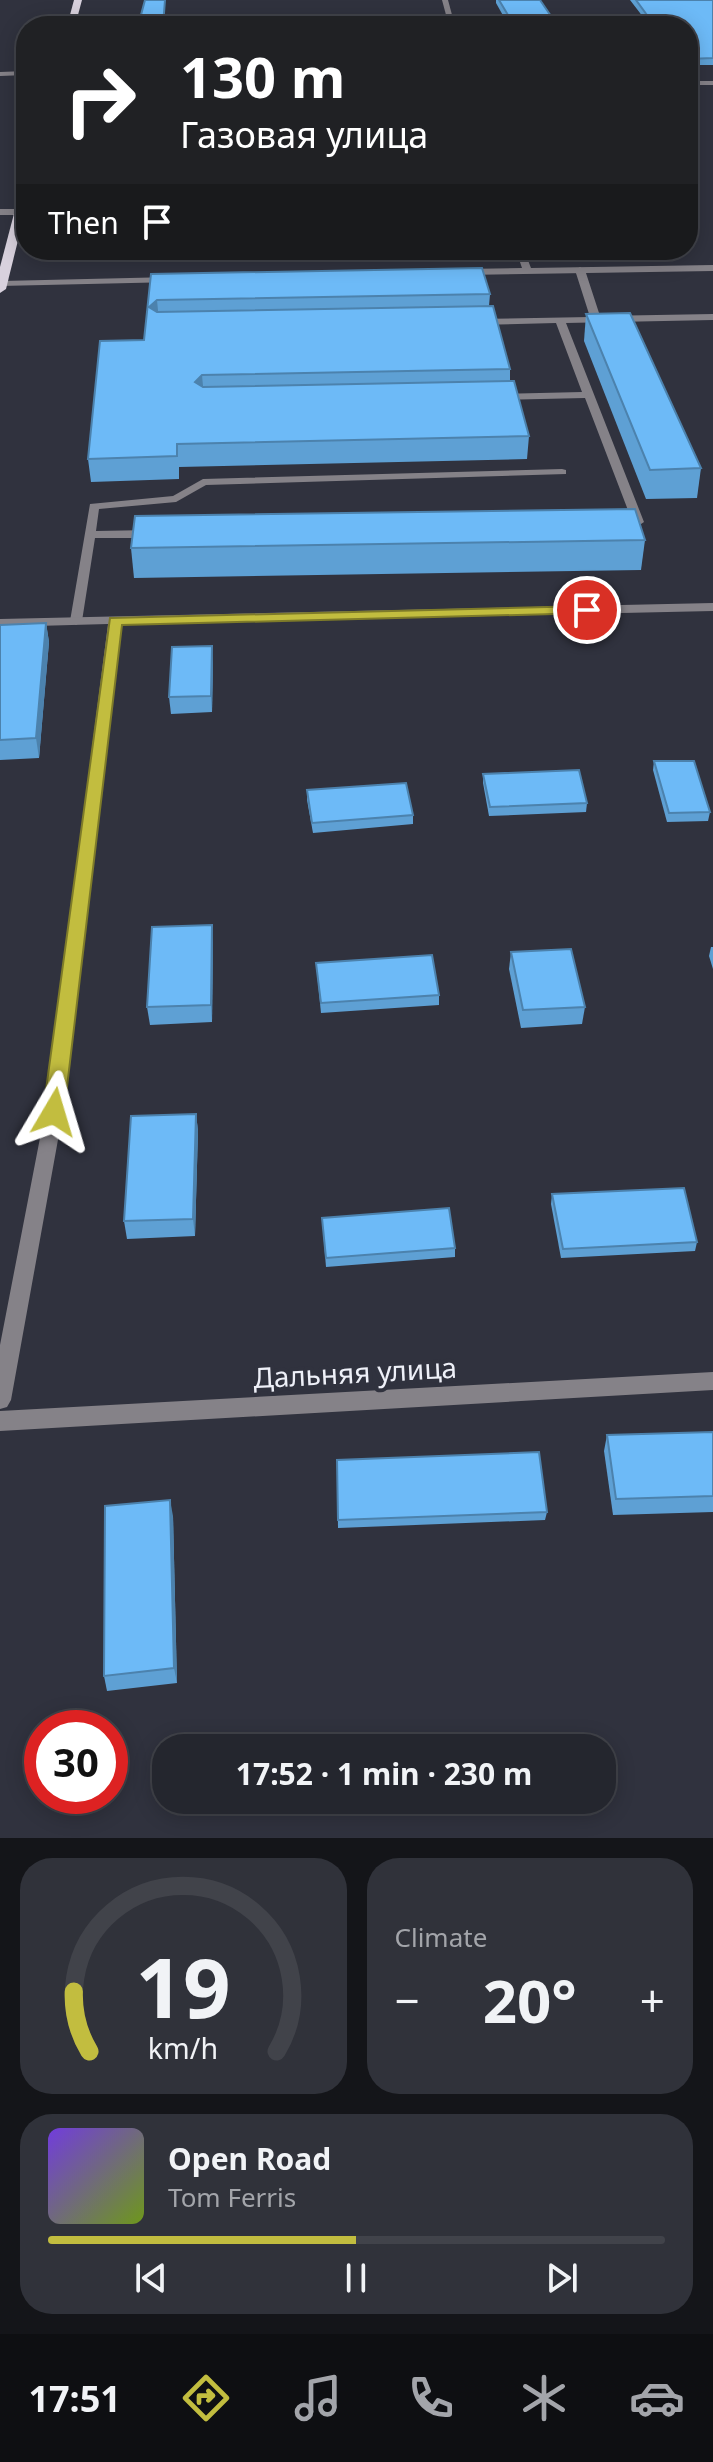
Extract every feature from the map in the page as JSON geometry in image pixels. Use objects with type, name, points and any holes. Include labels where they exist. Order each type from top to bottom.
[{"type":"main road","points":[[1,287],[16,224]]},
{"type":"street","points":[[523,260],[527,271]]},
{"type":"street","points":[[447,273],[713,268]]},
{"type":"street","points":[[580,270],[596,320]]},
{"type":"street","points":[[1,287],[177,279]]},
{"type":"street","points":[[467,322],[713,317]]},
{"type":"street","points":[[560,321],[638,522],[622,522]]},
{"type":"street","points":[[492,397],[588,395]]},
{"type":"street","points":[[76,621],[94,506],[176,499],[203,482],[562,472]]},
{"type":"street","points":[[89,535],[167,533]]},
{"type":"street","points":[[0,623],[713,607]]},
{"type":"street","points":[[0,1400],[54,1112],[115,621]]},
{"type":"street","name":"Дальняя улица","points":[[0,1421],[713,1381]]},
{"type":"building","points":[[145,0],[165,0],[164,16],[141,16]]},
{"type":"building","points":[[499,0],[540,0],[551,16],[509,16]]},
{"type":"building","points":[[636,0],[713,0],[713,58],[698,59],[698,16],[648,16]]},
{"type":"building","points":[[482,268],[490,294],[157,300],[149,307],[157,312],[493,306],[510,369],[202,375],[195,382],[203,387],[514,381],[529,436],[177,444],[177,456],[88,459],[100,341],[144,340],[151,274]]},
{"type":"building","points":[[630,313],[701,468],[650,470],[586,314]]},
{"type":"building","points":[[635,509],[645,540],[131,548],[135,516]]},
{"type":"building","points":[[46,623],[36,738],[0,740],[0,625]]},
{"type":"building","points":[[212,646],[211,696],[169,697],[172,647]]},
{"type":"building","points":[[654,761],[694,761],[710,812],[669,813]]},
{"type":"building","points":[[579,770],[587,803],[490,807],[483,774]]},
{"type":"building","points":[[406,783],[413,815],[312,823],[307,790]]},
{"type":"building","points":[[212,925],[211,1005],[147,1007],[152,927]]},
{"type":"building","points":[[571,949],[585,1007],[523,1010],[511,952]]},
{"type":"building","points":[[432,955],[439,995],[321,1003],[316,963]]},
{"type":"building","points":[[196,1114],[193,1219],[124,1221],[131,1116]]},
{"type":"building","points":[[684,1188],[697,1242],[563,1249],[552,1194]]},
{"type":"building","points":[[449,1208],[455,1248],[326,1258],[322,1218]]},
{"type":"building","points":[[713,1432],[713,1496],[616,1499],[607,1435]]},
{"type":"building","points":[[539,1452],[547,1512],[338,1520],[337,1460]]},
{"type":"building","points":[[170,1500],[174,1668],[104,1676],[105,1506]]},
{"type":"route","points":[[54,1112],[115,621],[587,610]]}]
